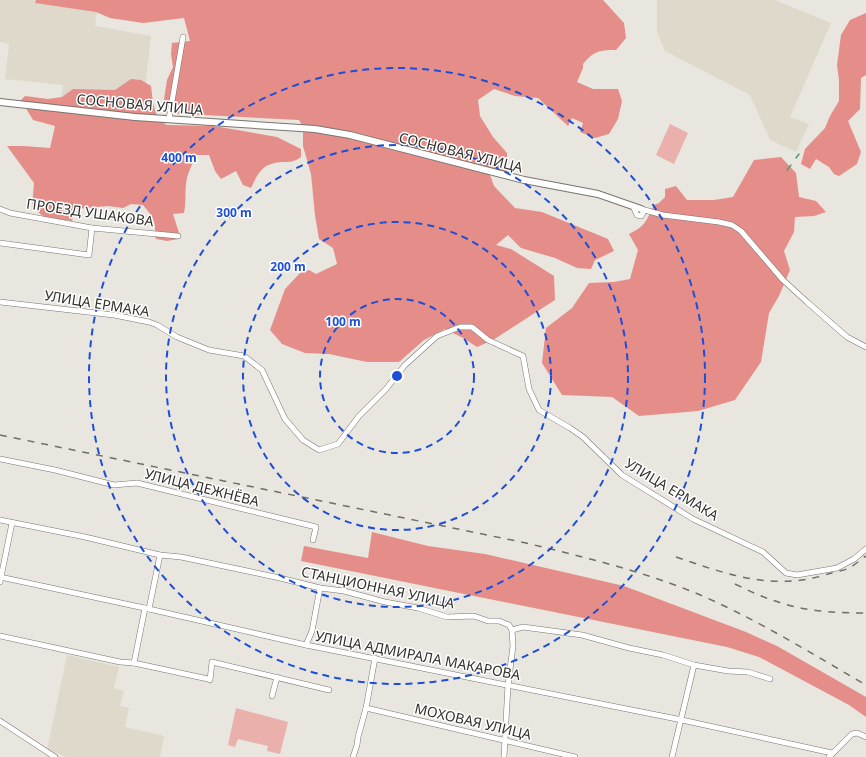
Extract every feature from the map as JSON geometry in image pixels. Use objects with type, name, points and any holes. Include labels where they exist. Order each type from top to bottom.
[{"type":"street","points":[[169,119],[183,37]]},
{"type":"street","name":"СОСНОВАЯ УЛИЦА","points":[[0,102],[169,119],[315,129],[426,154],[524,180],[598,194],[663,215],[732,225],[741,231],[784,280],[807,302],[847,338],[866,347]]},
{"type":"street","name":"ПРОЕЗД УШАКОВА","points":[[0,209],[10,213],[92,228],[178,236]]},
{"type":"street","points":[[0,243],[89,255],[92,228]]},
{"type":"street","name":"УЛИЦА ЕРМАКА","points":[[0,302],[114,315],[149,322],[178,337],[209,350],[244,356],[262,370],[285,420],[303,440],[319,450],[338,444],[359,416],[386,389],[405,365],[437,336],[460,327],[472,327],[488,340],[523,356],[529,389],[539,410],[583,437],[622,475],[693,519],[763,552],[786,573],[797,575],[837,568],[854,559],[866,549]]},
{"type":"street","name":"УЛИЦА ДЕЖНЁВА","points":[[0,459],[55,470],[114,485],[137,483],[316,527],[313,540]]},
{"type":"street","name":"СТАНЦИОННАЯ УЛИЦА","points":[[0,520],[160,555],[181,557],[320,588],[344,591],[385,602],[418,608],[447,617],[468,616],[482,618],[488,621],[509,625],[512,630]]},
{"type":"street","points":[[0,579],[12,523]]},
{"type":"street","points":[[134,663],[160,555]]},
{"type":"street","name":"УЛИЦА АДМИРАЛА МАКАРОВА","points":[[0,579],[147,608],[306,646],[375,658],[682,720],[830,755]]},
{"type":"street","points":[[306,646],[312,631],[320,588]]},
{"type":"street","points":[[504,757],[508,685],[513,646],[512,630],[523,627],[582,635],[663,655],[694,665],[728,671],[748,672],[770,679]]},
{"type":"street","points":[[0,636],[210,680],[212,662],[329,690]]},
{"type":"street","points":[[353,757],[366,708],[375,658]]},
{"type":"street","points":[[672,757],[694,665]]},
{"type":"street","points":[[272,696],[277,678]]},
{"type":"street","name":"МОХОВАЯ УЛИЦА","points":[[366,708],[575,757]]},
{"type":"street","points":[[0,720],[55,757]]},
{"type":"street","points":[[830,755],[847,741],[852,734],[857,733],[866,737]]},
{"type":"shaded area","points":[[0,0],[84,0],[98,2],[95,26],[151,36],[142,113],[60,104],[63,85],[5,79],[9,44],[0,42]]},
{"type":"shaded area","points":[[36,0],[603,0],[624,23],[626,38],[616,50],[605,50],[590,56],[583,64],[583,68],[577,82],[593,89],[618,89],[622,101],[618,119],[609,134],[595,138],[580,132],[583,123],[572,118],[568,126],[538,98],[515,96],[494,89],[478,100],[480,116],[493,137],[507,153],[507,171],[497,172],[490,175],[494,186],[515,208],[542,212],[608,239],[614,251],[595,260],[591,269],[577,268],[555,258],[521,248],[508,235],[496,245],[511,249],[554,276],[555,300],[493,340],[477,347],[445,329],[424,340],[399,362],[367,362],[329,354],[305,353],[282,344],[270,330],[285,289],[300,273],[309,270],[316,274],[337,264],[333,248],[319,239],[311,174],[303,146],[303,127],[299,120],[166,113],[164,99],[167,80],[173,67],[171,54],[172,43],[190,41],[184,18],[143,23],[110,18],[96,12],[35,3]]},
{"type":"shaded area","points":[[657,0],[775,0],[831,23],[790,117],[809,124],[796,152],[770,140],[750,95],[665,51],[657,32]]},
{"type":"shaded area","points":[[866,13],[866,75],[861,78],[860,109],[848,121],[861,152],[857,164],[839,176],[834,174],[829,167],[816,159],[810,169],[801,164],[805,149],[825,128],[839,101],[837,65],[841,35],[850,20]]},
{"type":"shaded area","points":[[131,79],[141,80],[151,86],[156,113],[162,122],[167,125],[214,126],[277,137],[301,149],[301,157],[296,160],[266,166],[259,173],[251,188],[243,185],[236,171],[221,179],[215,171],[209,155],[197,155],[190,169],[187,180],[184,213],[173,214],[180,236],[179,239],[167,241],[156,239],[154,222],[143,205],[131,204],[123,208],[108,206],[75,209],[72,221],[44,217],[32,207],[34,183],[7,146],[50,148],[55,126],[33,120],[21,100],[25,96],[48,99],[62,97],[73,89],[115,90]]},
{"type":"shaded area","points":[[670,124],[688,133],[674,164],[656,155]]},
{"type":"shaded area","points":[[781,157],[796,173],[799,197],[816,201],[826,212],[814,216],[795,217],[794,232],[784,251],[790,270],[779,296],[769,313],[761,362],[735,400],[698,411],[639,416],[612,397],[562,395],[542,363],[546,328],[572,308],[589,283],[614,282],[630,279],[638,250],[629,234],[642,226],[654,205],[659,203],[665,197],[665,189],[676,186],[687,200],[714,200],[733,197],[754,160]]},
{"type":"shaded area","points":[[372,532],[428,546],[485,554],[624,586],[746,632],[777,646],[866,697],[866,717],[849,705],[759,657],[727,647],[301,561],[304,546],[368,558]]},
{"type":"shaded area","points":[[67,655],[119,667],[114,688],[124,691],[120,706],[129,708],[125,727],[164,736],[160,757],[67,757],[47,750]]},
{"type":"shaded area","points":[[236,708],[288,722],[280,754],[267,751],[268,746],[238,739],[235,747],[228,745]]},
{"type":"waterway","points":[[796,158],[799,154]]},
{"type":"waterway","points":[[787,170],[791,165]]},
{"type":"railway","points":[[0,435],[526,543],[613,565],[656,578],[720,604],[783,637],[866,685]]},
{"type":"railway","points":[[676,557],[713,569],[749,578],[768,581],[786,581],[805,580],[845,570],[866,556]]},
{"type":"railway","points":[[735,584],[768,599],[799,608],[830,612],[866,613]]}]
